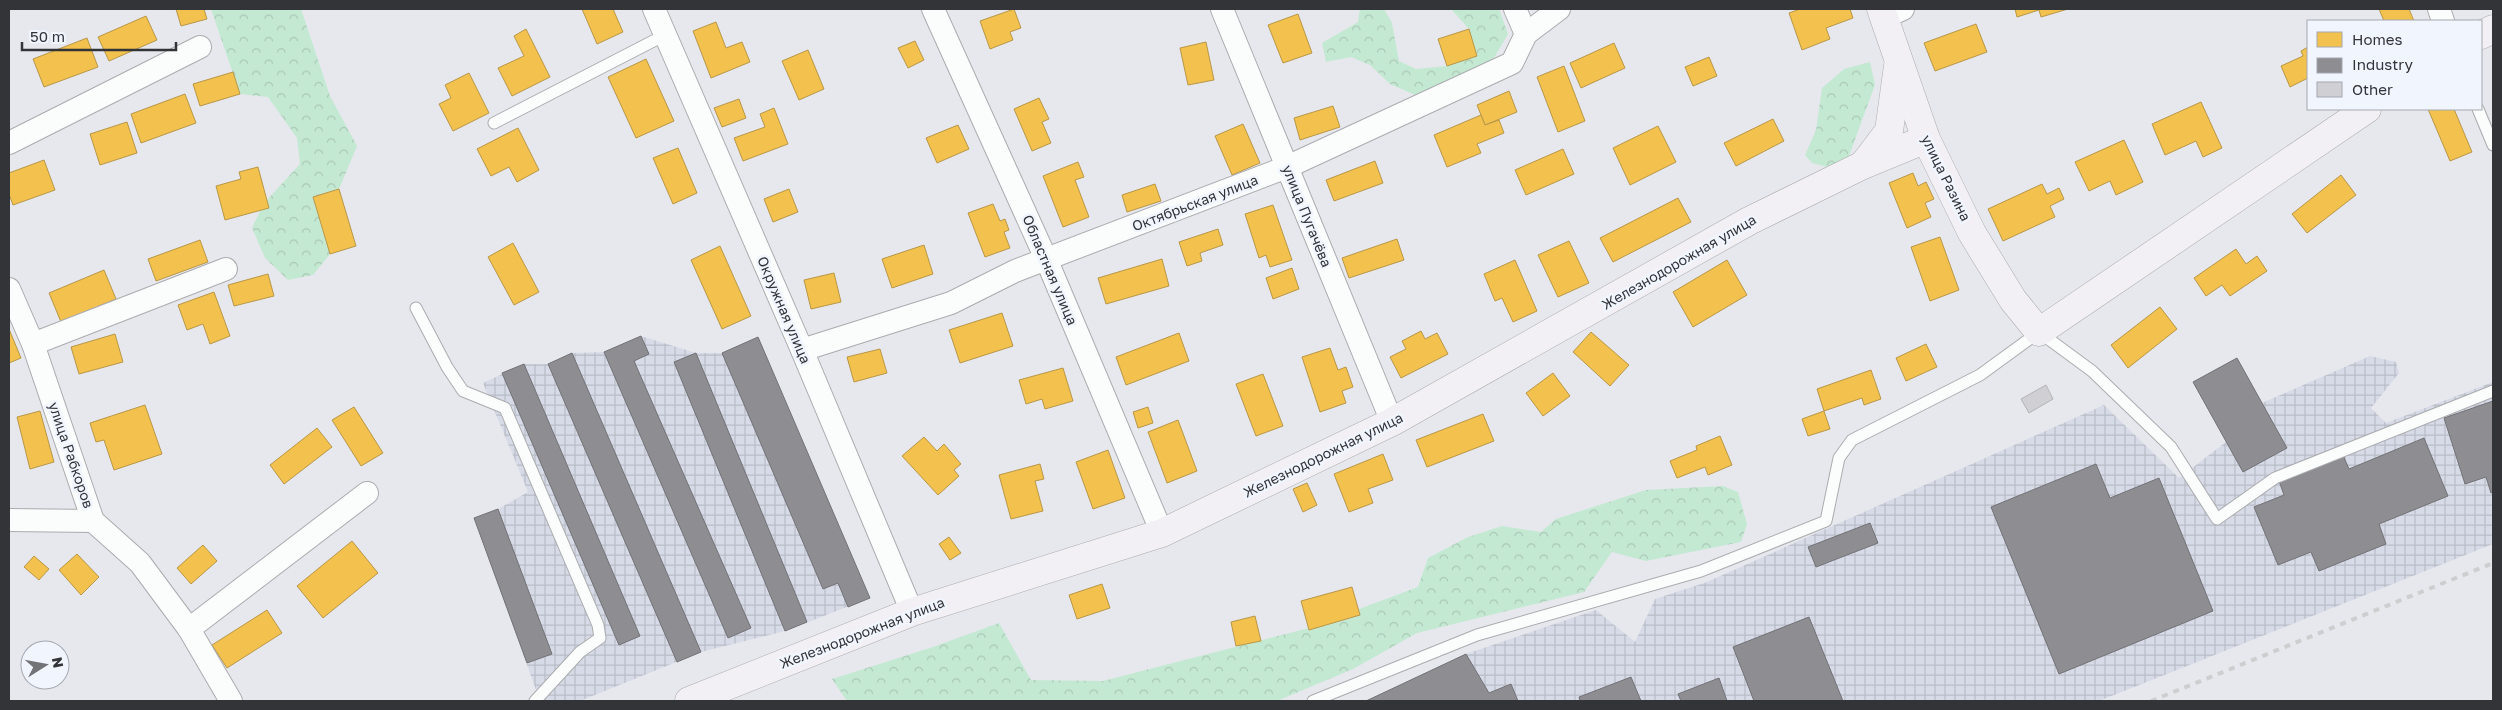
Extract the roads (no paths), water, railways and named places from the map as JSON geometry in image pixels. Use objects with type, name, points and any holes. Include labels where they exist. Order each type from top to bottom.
[{"type":"street","name":"Окружная улица","points":[[654,9],[802,350],[912,612]]},
{"type":"street","name":"Областная улица","points":[[933,9],[1047,261],[1162,533]]},
{"type":"street","name":"улица Пугачёва","points":[[1222,9],[1392,422]]},
{"type":"street","points":[[1515,9],[1526,34]]},
{"type":"street","name":"Октябрьская улица","points":[[802,350],[951,304],[1015,271],[1047,261],[1287,167],[1512,63],[1526,34],[1559,9]]},
{"type":"street","name":"улица Разина","points":[[1890,12],[1899,58],[1926,139],[1972,233],[2014,300],[2039,332]]},
{"type":"street","points":[[9,144],[200,47]]},
{"type":"street","points":[[1863,165],[1889,130],[1899,58]]},
{"type":"street","points":[[2039,332],[2366,110]]},
{"type":"street","name":"Железнодорожная улица","points":[[689,701],[912,612],[1162,533],[1392,422],[1749,222],[1863,165],[1926,139]]},
{"type":"street","points":[[33,344],[226,269]]},
{"type":"street","name":"улица Рабкоров","points":[[9,289],[33,344],[93,521],[140,564],[189,629],[231,701]]},
{"type":"street","points":[[189,629],[367,494]]},
{"type":"street","points":[[9,520],[93,521]]},
{"type":"lane","points":[[494,123],[665,35]]},
{"type":"lane","points":[[2478,110],[2493,145]]},
{"type":"lane","points":[[416,308],[447,367],[463,391],[505,408],[598,626],[600,638],[580,652],[535,701]]},
{"type":"lane","points":[[1313,701],[1477,635],[1701,571],[1826,522],[1839,458],[1852,440],[1980,375],[2039,332],[2092,371],[2171,447],[2217,519],[2275,478],[2493,391]]},
{"type":"railway","points":[[2151,701],[2493,563]]}]
